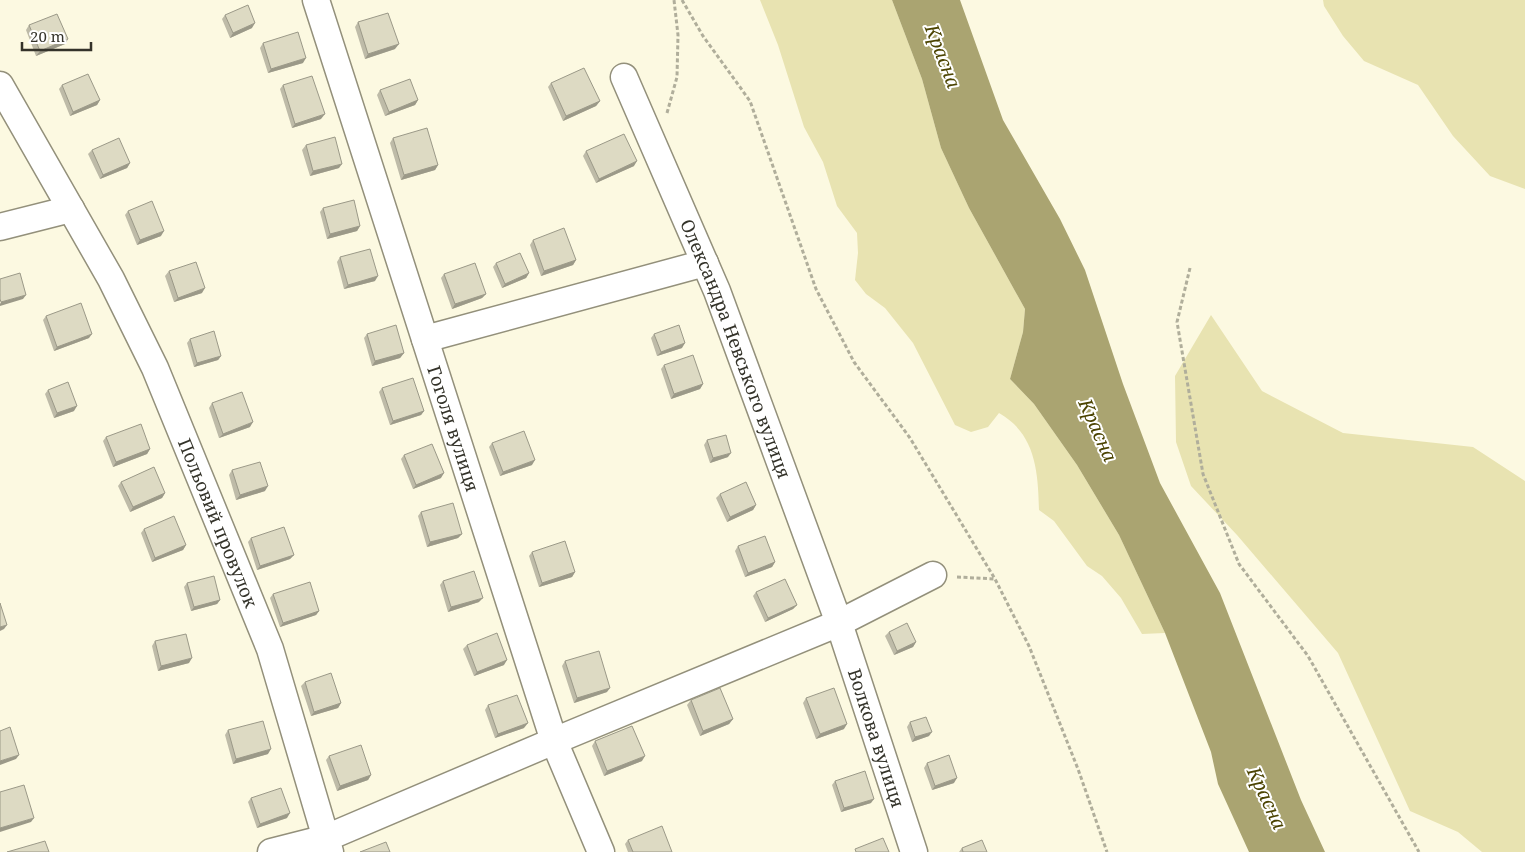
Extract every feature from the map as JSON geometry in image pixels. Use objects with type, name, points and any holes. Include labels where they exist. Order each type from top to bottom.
[{"type":"street","name":"Гоголя вулиця","points":[[316,0],[554,740],[602,852]]},
{"type":"street","name":"Олександра Невського вулиця","points":[[624,78],[717,291],[839,623]]},
{"type":"street","name":"Польовий провулок","points":[[0,85],[111,279],[155,368],[270,649],[328,845]]},
{"type":"street","points":[[0,227],[71,209]]},
{"type":"street","points":[[426,339],[705,263]]},
{"type":"street","points":[[271,852],[328,845],[554,740],[839,623],[934,575]]},
{"type":"street","name":"Волкова вулиця","points":[[839,623],[914,852]]},
{"type":"path","points":[[666,118],[677,77],[678,35],[674,0]]},
{"type":"path","points":[[682,0],[703,36],[750,101],[816,289],[854,362],[910,438],[995,579],[1029,646],[1078,769],[1107,852]]},
{"type":"path","points":[[1190,268],[1177,322],[1203,474],[1239,564],[1308,656],[1419,852]]},
{"type":"path","points":[[934,575],[995,579]]},
{"type":"shaded area","points":[[760,0],[892,0],[922,79],[941,148],[969,208],[1025,309],[1023,332],[1010,379],[1034,404],[1077,465],[1119,535],[1165,633],[1142,634],[1121,598],[1102,576],[1087,566],[1054,521],[1039,510],[1036,468],[1028,443],[1021,432],[999,413],[988,427],[971,432],[955,425],[913,343],[885,308],[866,294],[855,280],[858,253],[857,233],[837,206],[823,162],[804,127],[778,45]]},
{"type":"shaded area","points":[[1323,0],[1525,0],[1525,189],[1490,176],[1453,136],[1418,85],[1364,61],[1343,36],[1324,6]]},
{"type":"shaded area","points":[[1211,315],[1262,391],[1343,433],[1473,447],[1525,481],[1525,852],[1482,852],[1458,832],[1410,811],[1338,653],[1237,535],[1191,486],[1176,442],[1175,376]]},
{"type":"water","name":"Красна","points":[[892,0],[960,0],[1003,120],[1060,219],[1085,270],[1123,384],[1160,483],[1220,593],[1301,800],[1325,852],[1249,852],[1218,784],[1211,752],[1165,633],[1119,535],[1077,465],[1034,404],[1010,379],[1023,332],[1025,309],[969,208],[941,148],[922,79]]},
{"type":"building","points":[[248,5],[255,23],[233,33],[225,15]]},
{"type":"building","points":[[388,13],[399,44],[368,54],[358,22]]},
{"type":"building","points":[[57,14],[68,39],[40,51],[29,25]]},
{"type":"building","points":[[298,32],[306,58],[271,69],[263,43]]},
{"type":"building","points":[[584,68],[600,101],[566,116],[551,83]]},
{"type":"building","points":[[88,74],[100,100],[73,112],[62,85]]},
{"type":"building","points":[[312,76],[325,114],[295,124],[283,85]]},
{"type":"building","points":[[410,79],[418,100],[389,112],[380,90]]},
{"type":"building","points":[[427,128],[438,165],[404,175],[393,138]]},
{"type":"building","points":[[624,134],[637,161],[599,179],[586,151]]},
{"type":"building","points":[[335,137],[342,164],[313,171],[306,145]]},
{"type":"building","points":[[119,138],[130,163],[103,175],[92,150]]},
{"type":"building","points":[[354,200],[360,226],[330,234],[323,208]]},
{"type":"building","points":[[152,201],[164,231],[140,240],[128,211]]},
{"type":"building","points":[[564,228],[576,260],[544,271],[533,240]]},
{"type":"building","points":[[370,249],[378,276],[348,285],[340,257]]},
{"type":"building","points":[[520,253],[529,273],[505,284],[496,263]]},
{"type":"building","points":[[196,262],[205,288],[178,298],[169,271]]},
{"type":"building","points":[[475,263],[486,294],[455,304],[444,274]]},
{"type":"building","points":[[20,273],[26,295],[1,302],[0,279]]},
{"type":"building","points":[[81,303],[92,334],[57,347],[46,316]]},
{"type":"building","points":[[396,325],[404,353],[375,361],[367,334]]},
{"type":"building","points":[[679,325],[685,343],[661,352],[654,334]]},
{"type":"building","points":[[214,331],[221,356],[197,363],[190,339]]},
{"type":"building","points":[[693,355],[703,384],[674,394],[664,365]]},
{"type":"building","points":[[413,378],[424,411],[393,421],[382,388]]},
{"type":"building","points":[[68,382],[77,406],[57,413],[48,390]]},
{"type":"building","points":[[242,392],[253,422],[223,434],[212,403]]},
{"type":"building","points":[[141,424],[150,449],[116,462],[106,437]]},
{"type":"building","points":[[524,431],[535,460],[503,472],[492,443]]},
{"type":"building","points":[[726,435],[731,453],[713,458],[707,440]]},
{"type":"building","points":[[432,444],[444,473],[416,485],[404,455]]},
{"type":"building","points":[[260,462],[268,486],[240,495],[232,470]]},
{"type":"building","points":[[154,467],[165,493],[133,507],[121,482]]},
{"type":"building","points":[[746,482],[756,505],[730,517],[720,494]]},
{"type":"building","points":[[453,503],[462,534],[430,542],[421,512]]},
{"type":"building","points":[[174,516],[186,545],[155,558],[144,529]]},
{"type":"building","points":[[284,527],[294,555],[260,566],[251,538]]},
{"type":"building","points":[[765,536],[775,562],[748,573],[738,546]]},
{"type":"building","points":[[565,541],[575,572],[542,583],[532,552]]},
{"type":"building","points":[[474,571],[483,598],[451,607],[443,581]]},
{"type":"building","points":[[214,576],[220,600],[194,607],[187,583]]},
{"type":"building","points":[[785,579],[797,605],[768,618],[756,592]]},
{"type":"building","points":[[310,582],[319,611],[283,623],[273,594]]},
{"type":"building","points":[[0,603],[7,625],[0,627]]},
{"type":"building","points":[[907,623],[916,642],[897,651],[889,632]]},
{"type":"building","points":[[497,633],[507,660],[477,672],[467,645]]},
{"type":"building","points":[[186,634],[192,658],[161,666],[155,641]]},
{"type":"building","points":[[599,651],[610,688],[577,698],[565,661]]},
{"type":"building","points":[[331,673],[341,703],[314,712],[305,682]]},
{"type":"building","points":[[720,688],[733,719],[703,731],[691,700]]},
{"type":"building","points":[[834,688],[847,724],[820,734],[806,698]]},
{"type":"building","points":[[517,695],[528,723],[498,734],[488,705]]},
{"type":"building","points":[[926,717],[932,732],[915,737],[910,722]]},
{"type":"building","points":[[263,721],[271,749],[236,759],[228,730]]},
{"type":"building","points":[[632,726],[645,756],[607,771],[595,741]]},
{"type":"building","points":[[10,727],[19,755],[0,761],[0,731]]},
{"type":"building","points":[[361,745],[371,775],[340,786],[329,756]]},
{"type":"building","points":[[949,755],[957,778],[935,786],[927,763]]},
{"type":"building","points":[[865,771],[874,799],[844,808],[835,781]]},
{"type":"building","points":[[24,785],[34,818],[0,828],[0,792]]},
{"type":"building","points":[[281,788],[290,813],[260,824],[251,798]]},
{"type":"building","points":[[662,826],[672,852],[633,852],[628,840]]},
{"type":"building","points":[[883,838],[889,852],[856,852],[855,849]]},
{"type":"building","points":[[982,840],[987,852],[963,852],[962,848]]},
{"type":"building","points":[[45,841],[49,852],[7,852]]},
{"type":"building","points":[[386,842],[390,852],[360,852]]}]
